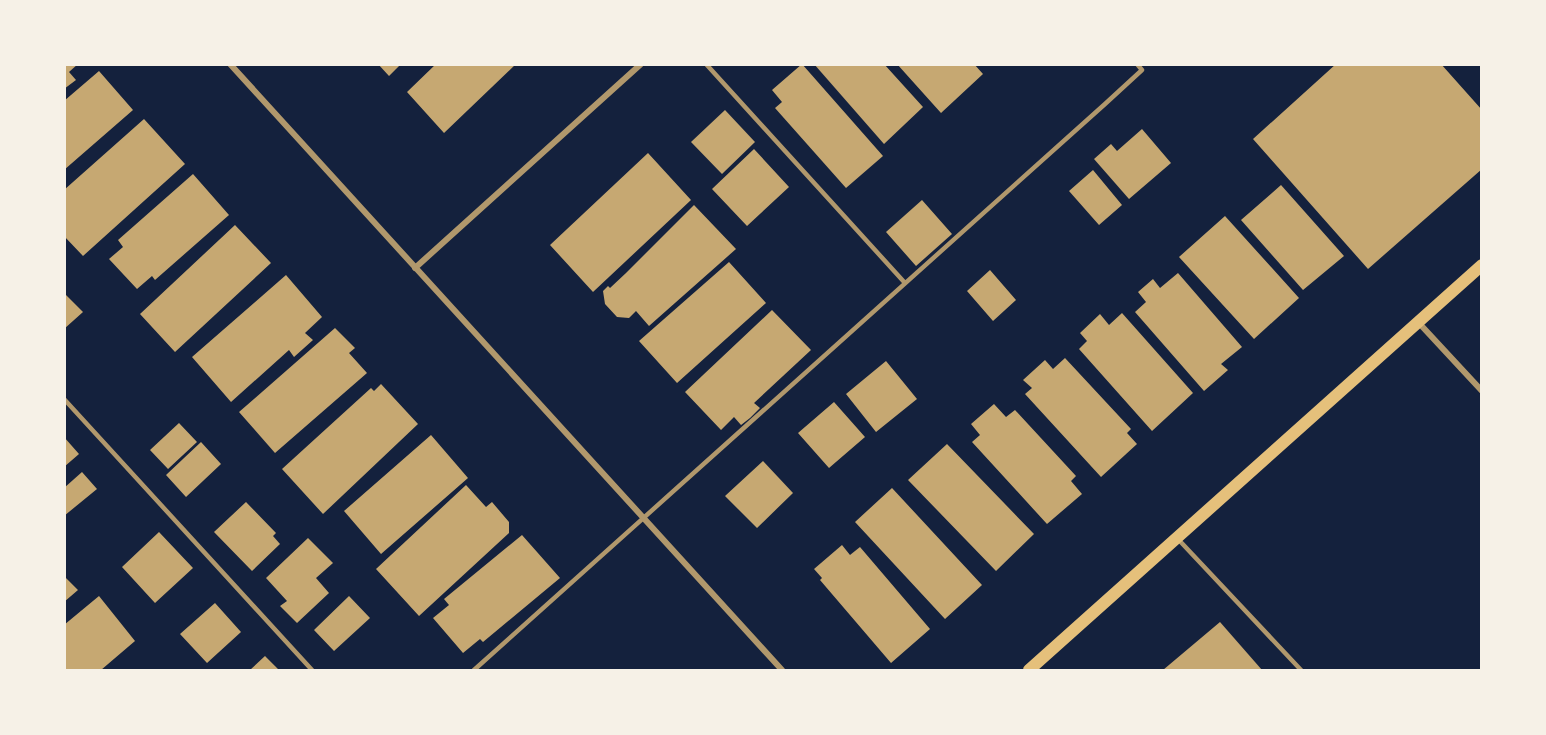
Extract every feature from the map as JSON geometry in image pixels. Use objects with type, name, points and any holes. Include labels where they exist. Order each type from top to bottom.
[{"type":"main road","points":[[1029,670],[1482,265]]},
{"type":"street","points":[[230,64],[782,670]]},
{"type":"street","points":[[415,268],[641,64]]},
{"type":"street","points":[[1418,322],[1482,391]]},
{"type":"lane","points":[[706,64],[905,283]]},
{"type":"lane","points":[[474,670],[1142,70],[1137,64]]},
{"type":"lane","points":[[64,399],[312,670]]},
{"type":"lane","points":[[1177,538],[1301,670]]},
{"type":"building","points":[[64,64],[78,64],[69,72],[76,80],[64,89]]},
{"type":"building","points":[[378,64],[401,64],[389,76]]},
{"type":"building","points":[[436,64],[516,64],[444,133],[407,92]]},
{"type":"building","points":[[802,64],[883,156],[846,188],[775,108],[782,102],[772,90]]},
{"type":"building","points":[[814,64],[884,64],[923,107],[884,144]]},
{"type":"building","points":[[897,64],[974,64],[983,74],[941,113]]},
{"type":"building","points":[[1336,64],[1441,64],[1482,110],[1482,169],[1368,269],[1253,139]]},
{"type":"building","points":[[99,71],[133,110],[64,170],[64,101]]},
{"type":"building","points":[[725,110],[755,142],[722,174],[691,142]]},
{"type":"building","points":[[144,119],[185,164],[83,256],[64,236],[64,190]]},
{"type":"building","points":[[1142,129],[1171,163],[1129,199],[1094,159],[1111,144],[1117,151]]},
{"type":"building","points":[[754,149],[789,187],[747,226],[712,189]]},
{"type":"building","points":[[648,153],[691,200],[593,292],[550,245]]},
{"type":"building","points":[[1093,170],[1122,205],[1099,225],[1069,191]]},
{"type":"building","points":[[193,174],[229,215],[155,280],[152,276],[137,289],[109,259],[123,247],[118,240]]},
{"type":"building","points":[[1281,185],[1344,256],[1303,290],[1241,220]]},
{"type":"building","points":[[922,200],[952,234],[916,266],[886,232]]},
{"type":"building","points":[[694,205],[736,249],[649,326],[636,311],[629,318],[617,317],[605,304],[603,291],[608,286],[610,288],[626,273]]},
{"type":"building","points":[[1225,216],[1299,298],[1254,339],[1179,257]]},
{"type":"building","points":[[235,225],[271,263],[175,352],[140,314]]},
{"type":"building","points":[[729,262],[766,303],[677,383],[639,341]]},
{"type":"building","points":[[990,270],[1016,300],[993,321],[967,291]]},
{"type":"building","points":[[1178,273],[1242,347],[1221,364],[1228,370],[1204,391],[1135,312],[1146,302],[1138,292],[1153,279],[1160,288]]},
{"type":"building","points":[[286,275],[322,317],[305,333],[313,340],[294,357],[289,350],[231,402],[192,357]]},
{"type":"building","points":[[64,293],[83,312],[64,329]]},
{"type":"building","points":[[772,310],[811,350],[754,403],[760,408],[750,418],[741,425],[734,417],[721,430],[685,392]]},
{"type":"building","points":[[1122,313],[1193,393],[1152,431],[1079,349],[1087,341],[1080,333],[1100,314],[1109,325]]},
{"type":"building","points":[[335,328],[355,348],[349,353],[367,373],[275,453],[239,412]]},
{"type":"building","points":[[1065,358],[1131,429],[1127,433],[1137,444],[1101,477],[1025,394],[1032,388],[1023,380],[1045,360],[1053,369]]},
{"type":"building","points":[[886,361],[917,399],[876,432],[846,394]]},
{"type":"building","points":[[381,384],[418,424],[323,514],[282,469],[371,388],[374,391]]},
{"type":"building","points":[[834,402],[865,437],[829,468],[798,433]]},
{"type":"building","points":[[994,404],[1006,417],[1015,410],[1076,476],[1071,481],[1082,494],[1047,524],[972,442],[980,435],[971,424]]},
{"type":"building","points":[[179,423],[197,442],[168,469],[150,450]]},
{"type":"building","points":[[431,435],[468,478],[381,554],[344,511]]},
{"type":"building","points":[[64,437],[79,454],[64,467]]},
{"type":"building","points":[[201,442],[221,464],[186,497],[166,475]]},
{"type":"building","points":[[947,444],[1034,534],[996,571],[908,480]]},
{"type":"building","points":[[763,461],[793,493],[757,528],[725,496]]},
{"type":"building","points":[[82,472],[97,489],[64,516],[64,488]]},
{"type":"building","points":[[466,485],[486,507],[492,502],[509,522],[509,533],[419,616],[376,569]]},
{"type":"building","points":[[892,488],[982,585],[945,619],[855,522]]},
{"type":"building","points":[[246,502],[276,533],[273,536],[280,544],[252,571],[214,532]]},
{"type":"building","points":[[159,532],[193,568],[155,603],[122,567]]},
{"type":"building","points":[[522,535],[560,578],[483,642],[480,639],[463,653],[433,618],[449,605],[444,599]]},
{"type":"building","points":[[308,538],[333,563],[316,578],[329,593],[297,623],[280,606],[287,601],[266,578]]},
{"type":"building","points":[[842,545],[850,555],[860,547],[930,629],[891,663],[820,580],[822,578],[814,569]]},
{"type":"building","points":[[64,576],[78,590],[64,602]]},
{"type":"building","points":[[99,596],[135,641],[101,670],[64,670],[64,625]]},
{"type":"building","points":[[349,596],[370,618],[334,651],[314,630]]},
{"type":"building","points":[[215,603],[241,632],[207,663],[180,634]]},
{"type":"building","points":[[1220,622],[1262,670],[1163,670]]},
{"type":"building","points":[[265,656],[279,670],[250,670]]}]
